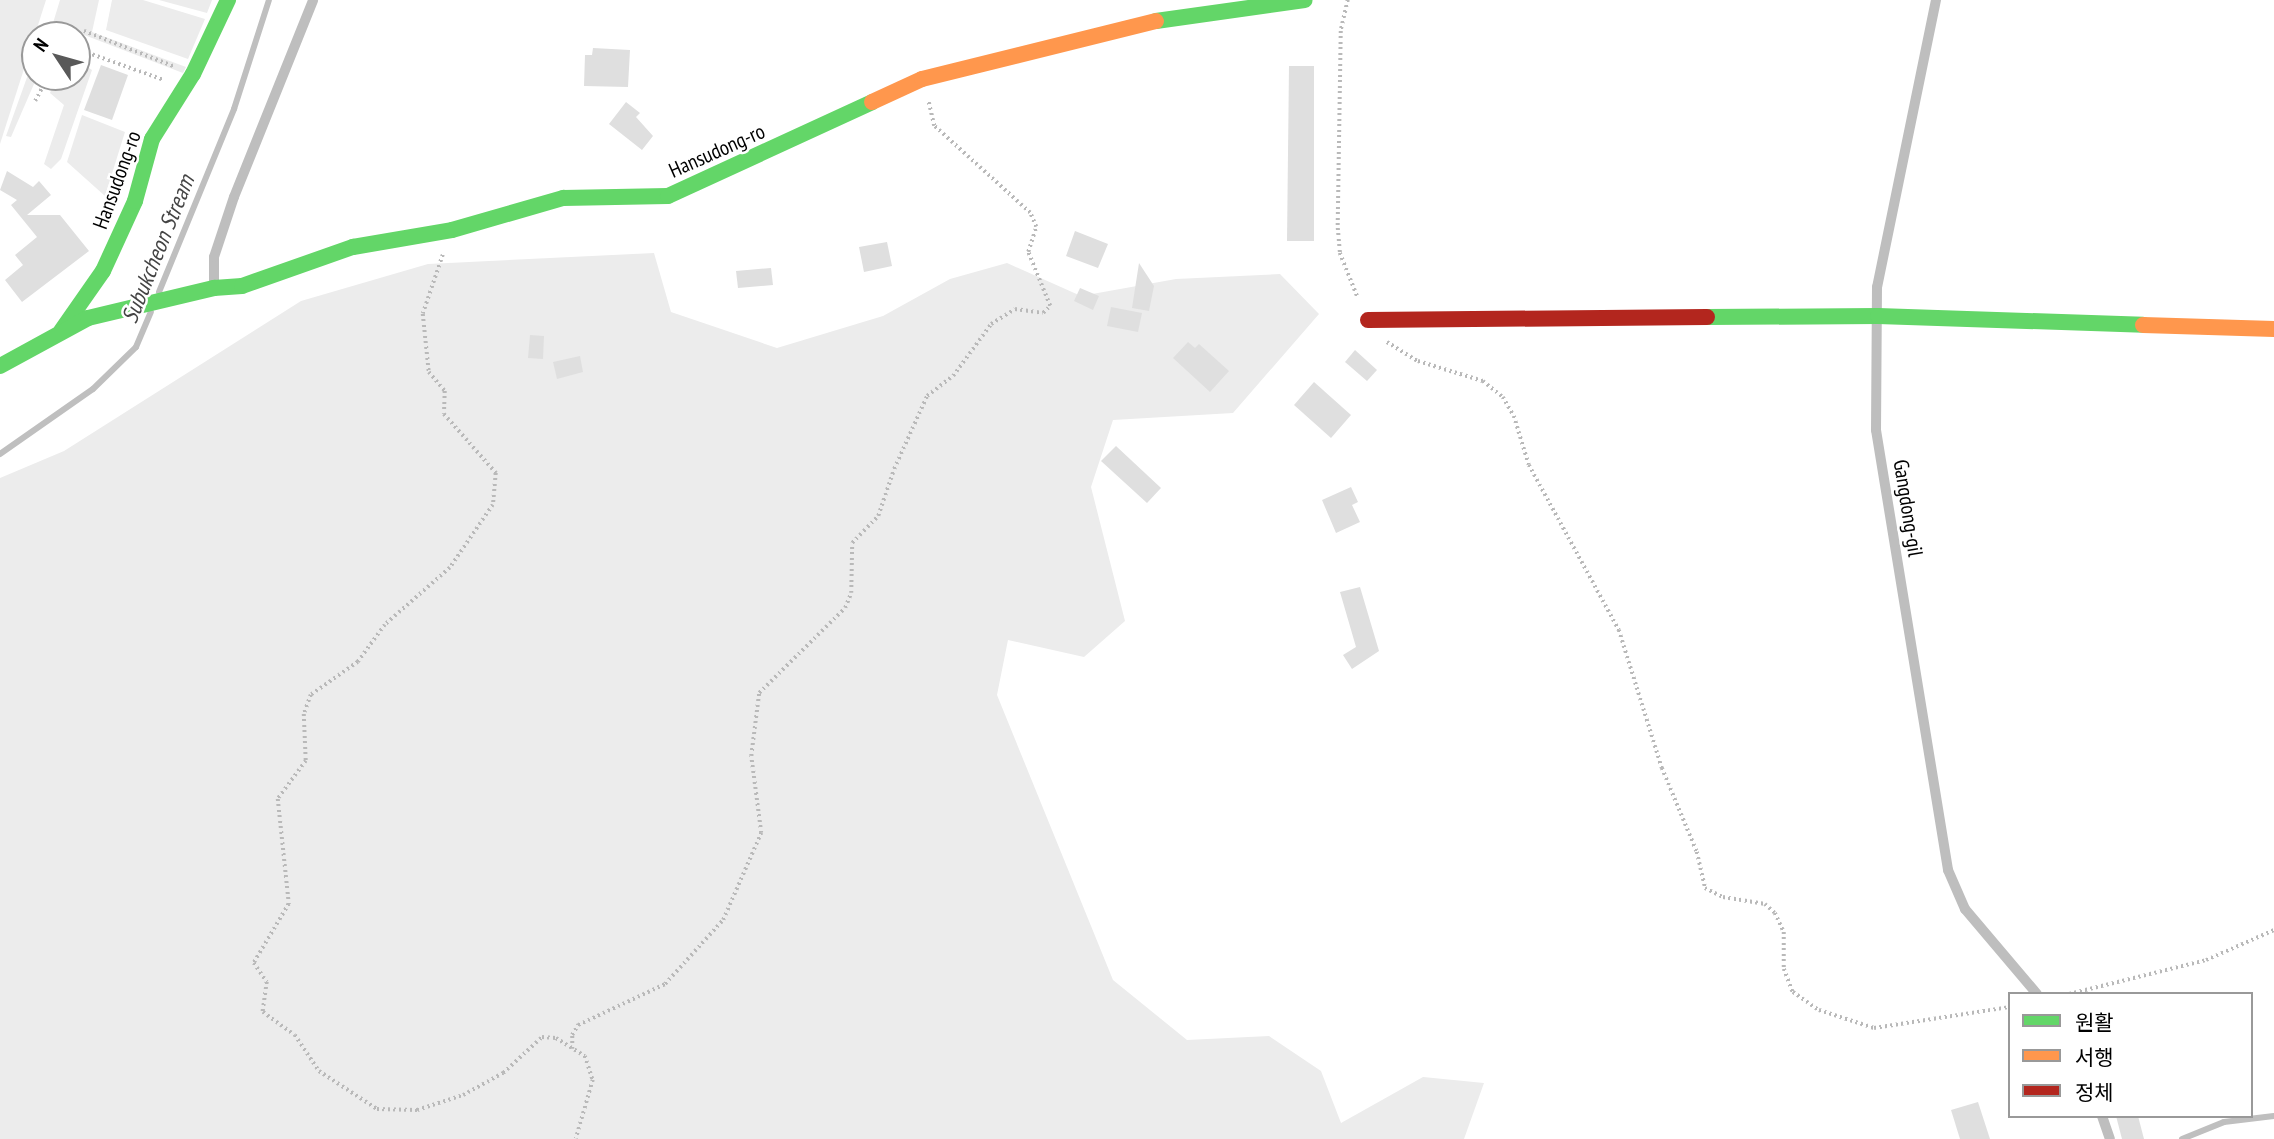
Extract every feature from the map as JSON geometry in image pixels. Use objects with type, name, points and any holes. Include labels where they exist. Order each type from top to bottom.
[{"type":"street","name":"Hansudong-ro","points":[[59,334],[103,271],[135,201],[152,139],[189,81],[228,0]]},
{"type":"street","name":"Hansudong-ro","points":[[0,366],[88,318],[214,288],[242,286],[352,247],[452,230],[563,198],[668,196],[925,78],[1149,22],[1305,0]]},
{"type":"street","points":[[1368,320],[1878,316],[2274,329]]},
{"type":"lane","points":[[214,288],[214,257],[234,197],[313,0]]},
{"type":"lane","name":"Gangdong-gil","points":[[1936,0],[1877,287],[1876,430],[1948,870],[1965,909],[2035,992]]},
{"type":"lane","points":[[2103,1118],[2110,1139]]},
{"type":"path","points":[[1348,0],[1341,31],[1338,228],[1340,253],[1368,320],[1403,354],[1483,381],[1503,397],[1514,416],[1528,465],[1619,630],[1662,768],[1697,852],[1704,888],[1723,897],[1765,904],[1775,913],[1784,932],[1784,969],[1794,992],[1819,1010],[1874,1028],[2008,1007]]},
{"type":"path","points":[[91,34],[189,81]]},
{"type":"path","points":[[91,53],[189,81]]},
{"type":"path","points":[[572,1049],[572,1035],[578,1025],[665,984],[723,920],[761,833],[751,755],[759,693],[845,608],[851,593],[852,543],[878,516],[894,469],[928,396],[953,376],[991,324],[1015,309],[1043,313],[1050,306],[1028,251],[1036,227],[1030,213],[934,126],[925,78]]},
{"type":"path","points":[[35,101],[40,91]]},
{"type":"path","points":[[452,230],[423,314],[424,341],[429,372],[445,391],[444,414],[496,474],[492,505],[450,568],[385,625],[358,662],[311,695],[304,714],[306,761],[278,800],[289,904],[254,963],[267,982],[264,1012],[295,1035],[319,1071],[377,1109],[417,1110],[463,1095],[503,1073],[542,1037],[572,1049],[584,1056],[593,1080],[576,1139]]},
{"type":"path","points":[[2077,992],[2206,960],[2274,930]]},
{"type":"shaded area","points":[[0,0],[46,0],[39,21],[21,21],[21,78],[0,144]]},
{"type":"shaded area","points":[[60,0],[99,0],[92,32],[186,67],[183,73],[91,38],[91,21],[54,21]]},
{"type":"shaded area","points":[[112,0],[143,0],[205,19],[188,59],[106,30]]},
{"type":"shaded area","points":[[159,0],[212,0],[207,13]]},
{"type":"shaded area","points":[[22,91],[31,91],[11,137],[6,136]]},
{"type":"shaded area","points":[[85,91],[61,159],[51,169],[44,164],[64,105],[50,93]]},
{"type":"shaded area","points":[[82,115],[125,132],[105,196],[67,162]]},
{"type":"shaded area","points":[[654,253],[671,312],[777,348],[883,316],[950,279],[1007,263],[1081,296],[1176,279],[1280,274],[1319,314],[1233,413],[1113,420],[1091,487],[1125,621],[1084,657],[1008,640],[997,695],[1113,980],[1187,1040],[1269,1036],[1321,1071],[1341,1123],[1423,1077],[1484,1083],[1464,1139],[0,1139],[0,478],[64,451],[301,301],[428,264]]},
{"type":"building","points":[[593,48],[630,50],[628,87],[584,86],[585,55],[592,55]]},
{"type":"building","points":[[101,65],[128,75],[112,120],[84,110]]},
{"type":"building","points":[[1289,66],[1314,66],[1314,241],[1287,241]]},
{"type":"building","points":[[626,102],[640,113],[636,117],[653,136],[642,150],[609,124]]},
{"type":"building","points":[[7,171],[33,187],[39,181],[51,195],[27,215],[60,215],[89,251],[22,302],[5,280],[23,265],[15,255],[37,237],[11,205],[17,200],[0,190]]},
{"type":"building","points":[[1075,231],[1108,244],[1098,268],[1066,256]]},
{"type":"building","points":[[887,242],[892,266],[864,272],[859,247]]},
{"type":"building","points":[[1139,263],[1154,286],[1149,311],[1132,308]]},
{"type":"building","points":[[771,268],[773,285],[738,288],[736,271]]},
{"type":"building","points":[[1080,288],[1099,296],[1093,310],[1074,301]]},
{"type":"building","points":[[1111,307],[1142,313],[1138,332],[1107,326]]},
{"type":"building","points":[[530,335],[544,336],[543,359],[528,358]]},
{"type":"building","points":[[1188,342],[1195,348],[1199,344],[1229,371],[1210,392],[1173,358]]},
{"type":"building","points":[[1355,350],[1377,370],[1367,381],[1345,362]]},
{"type":"building","points":[[580,356],[583,372],[557,379],[553,362]]},
{"type":"building","points":[[1314,382],[1351,415],[1331,438],[1294,405]]},
{"type":"building","points":[[1116,446],[1161,488],[1147,503],[1101,461]]},
{"type":"building","points":[[1351,487],[1358,502],[1352,505],[1360,522],[1336,533],[1322,500]]},
{"type":"building","points":[[1360,587],[1379,651],[1352,669],[1343,655],[1356,647],[1340,592]]},
{"type":"building","points":[[1978,1102],[1990,1139],[1960,1139],[1951,1110]]},
{"type":"building","points":[[2117,1118],[2139,1118],[2144,1139],[2122,1139]]},
{"type":"waterway","name":"Subukcheon Stream","points":[[159,292],[234,109],[269,0]]},
{"type":"waterway","name":"Subukcheon Stream","points":[[0,454],[93,389],[136,347],[151,312]]},
{"type":"waterway","points":[[2182,1139],[2224,1122],[2274,1116]]},
{"type":"traffic: fast","points":[[61,331],[103,271],[135,201],[152,139],[193,74],[228,0]]},
{"type":"traffic: fast","points":[[1156,21],[1305,0]]},
{"type":"traffic: fast","points":[[0,366],[88,318],[214,288],[242,286],[353,247],[452,230],[563,198],[668,196],[872,102]]},
{"type":"traffic: fast","points":[[1707,317],[1878,316],[2143,325]]},
{"type":"traffic: slow","points":[[872,102],[922,79],[1156,21]]},
{"type":"traffic: slow","points":[[2143,325],[2274,329]]},
{"type":"traffic: jam","points":[[1368,320],[1707,317]]}]
